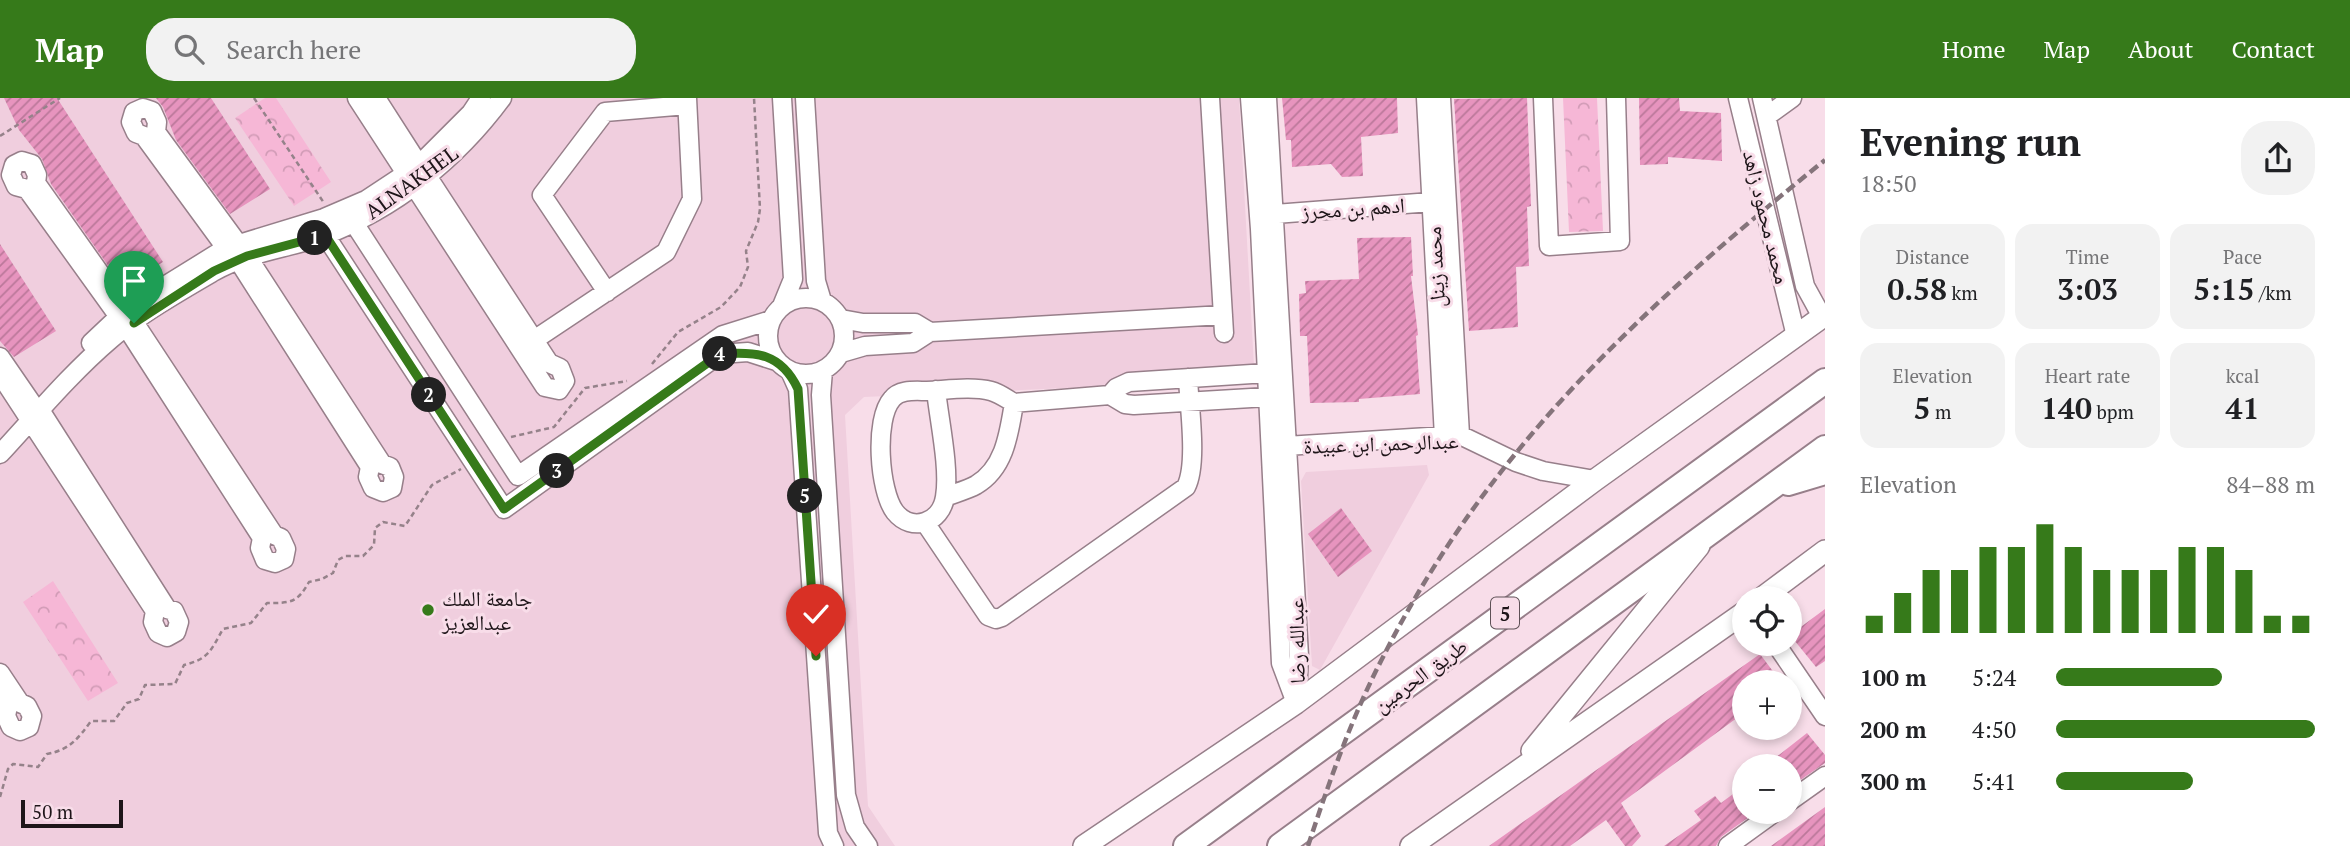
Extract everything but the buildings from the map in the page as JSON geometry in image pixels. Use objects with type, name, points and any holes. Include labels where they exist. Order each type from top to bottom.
[{"type":"highway","name":"طريق الحرمين","points":[[1186,846],[1825,381]]},
{"type":"highway","points":[[1280,846],[1825,448]]},
{"type":"highway","points":[[1770,488],[1825,472]]},
{"type":"main road","points":[[1084,846],[1296,703],[1595,480],[1824,316]]},
{"type":"main road","points":[[1495,787],[1538,745],[1712,530]]},
{"type":"main road","points":[[1778,586],[1825,551]]},
{"type":"main road","points":[[1411,846],[1732,621]]},
{"type":"main road","points":[[1091,846],[1108,830]]},
{"type":"street","points":[[357,98],[417,175],[549,363],[560,368],[565,382],[559,390],[545,387],[417,175],[376,98]]},
{"type":"street","points":[[237,252],[324,218],[417,175],[481,98]]},
{"type":"street","name":"ALNAKHEL","points":[[0,454],[32,412],[111,339],[126,319],[214,271],[237,252],[325,235],[384,206],[417,175],[480,127],[502,98]]},
{"type":"street","points":[[782,98],[793,279],[768,328],[769,345],[798,389],[828,834],[834,846]]},
{"type":"street","points":[[805,98],[816,281],[822,301]]},
{"type":"street","points":[[841,319],[863,323],[915,323],[930,332],[1224,324],[1210,98]]},
{"type":"street","name":"عبدالله رضا","points":[[1250,98],[1281,663],[1296,703]]},
{"type":"street","name":"عبدالله رضا","points":[[1266,98],[1275,214],[1299,656],[1296,703]]},
{"type":"street","name":"محمد زينل","points":[[1426,98],[1431,202],[1452,436]]},
{"type":"street","name":"محمد زينل","points":[[1441,98],[1452,436]]},
{"type":"street","points":[[1543,98],[1549,246],[1620,241],[1616,98]]},
{"type":"street","points":[[1739,102],[1763,104],[1792,98]]},
{"type":"street","points":[[534,340],[607,292],[666,253],[691,199],[687,102],[605,112],[542,195],[607,292]]},
{"type":"street","name":"محمد محمود زاهد","points":[[1739,102],[1796,336]]},
{"type":"street","name":"محمد محمود زاهد","points":[[1763,104],[1805,286],[1824,316]]},
{"type":"street","points":[[143,108],[152,111],[158,122],[156,132],[382,464],[390,467],[394,477],[392,488],[383,492],[373,488],[368,477],[370,467],[237,252],[144,135],[136,133],[131,122],[134,112],[143,108]]},
{"type":"street","points":[[126,319],[27,188],[16,186],[11,175],[14,165],[22,160],[32,164],[37,175],[36,183],[126,319],[274,535],[281,538],[286,549],[284,559],[275,563],[265,560],[260,548],[262,538],[126,319]]},
{"type":"street","name":"ادهم بن محرز","points":[[1275,214],[1431,202]]},
{"type":"street","points":[[325,235],[504,509],[720,354],[748,352],[807,375],[823,371],[841,352],[844,336],[841,319],[836,312],[814,298],[797,299],[776,313],[723,335],[518,475],[354,223]]},
{"type":"street","points":[[841,352],[865,346],[914,343],[930,332]]},
{"type":"street","points":[[0,357],[32,412],[155,611],[153,622],[158,633],[167,636],[176,632],[179,622],[174,611],[167,608],[32,412],[0,374]]},
{"type":"street","points":[[823,371],[821,395],[846,795],[855,827],[868,846]]},
{"type":"street","points":[[1110,395],[1116,388],[1129,382],[1267,373]]},
{"type":"street","points":[[926,524],[988,616],[996,619],[1002,617],[1186,487],[1192,464],[1188,378]]},
{"type":"street","points":[[936,390],[945,497],[934,519],[926,524],[913,523],[901,519],[892,509],[880,444],[882,420],[891,399],[898,393],[936,390],[988,390],[1014,403],[1110,395],[1125,404],[1268,397]]},
{"type":"street","points":[[945,497],[977,484],[1002,457],[1014,403]]},
{"type":"street","points":[[0,439],[32,412]]},
{"type":"street","name":"عبدالرحمن ابن عبيدة","points":[[1286,446],[1452,436],[1543,471],[1595,480]]},
{"type":"street","points":[[1784,656],[1825,716]]},
{"type":"street","points":[[0,673],[20,703],[27,706],[32,716],[30,726],[20,731],[11,727],[6,716],[8,706],[0,694]]},
{"type":"street","points":[[1802,792],[1825,776]]},
{"type":"street","points":[[1728,846],[1758,824]]},
{"type":"path","points":[[0,135],[60,98]]},
{"type":"path","points":[[254,98],[326,206]]},
{"type":"path","points":[[647,369],[678,332],[721,307],[740,287],[748,267],[746,251],[758,222],[760,209],[754,98]]},
{"type":"path","points":[[498,445],[510,438],[554,427],[585,388],[632,379]]},
{"type":"path","points":[[0,797],[8,769],[13,764],[38,767],[47,754],[75,743],[91,721],[114,721],[127,703],[139,699],[145,685],[175,684],[184,665],[198,662],[208,656],[223,629],[251,623],[267,603],[290,603],[301,595],[309,582],[334,573],[338,560],[345,556],[363,556],[374,545],[375,528],[383,522],[405,526],[432,485],[473,461]]},
{"type":"shaded area","name":"جامعة الملك عبدالعزيز","points":[[0,98],[1239,98],[1254,366],[1245,380],[864,397],[845,415],[868,806],[895,846],[0,846]]},
{"type":"shaded area","points":[[1427,465],[1429,475],[1320,670],[1312,666],[1301,481],[1306,472]]},
{"type":"green space","points":[[265,98],[276,98],[331,182],[294,206],[235,118]]},
{"type":"green space","points":[[1563,98],[1597,98],[1603,231],[1569,232]]},
{"type":"green space","points":[[53,581],[118,683],[88,701],[23,602]]},
{"type":"railway","points":[[1308,846],[1341,751],[1382,659],[1424,583],[1470,513],[1521,447],[1575,385],[1633,326],[1694,270],[1825,160]]},
{"type":"place","name":"جامعة الملك عبدالعزيز","points":[[428,610]]},
{"type":"route","points":[[134,323],[214,271],[247,256],[325,235],[504,509],[720,354],[748,352],[776,360],[790,371],[798,389],[816,656]]}]
